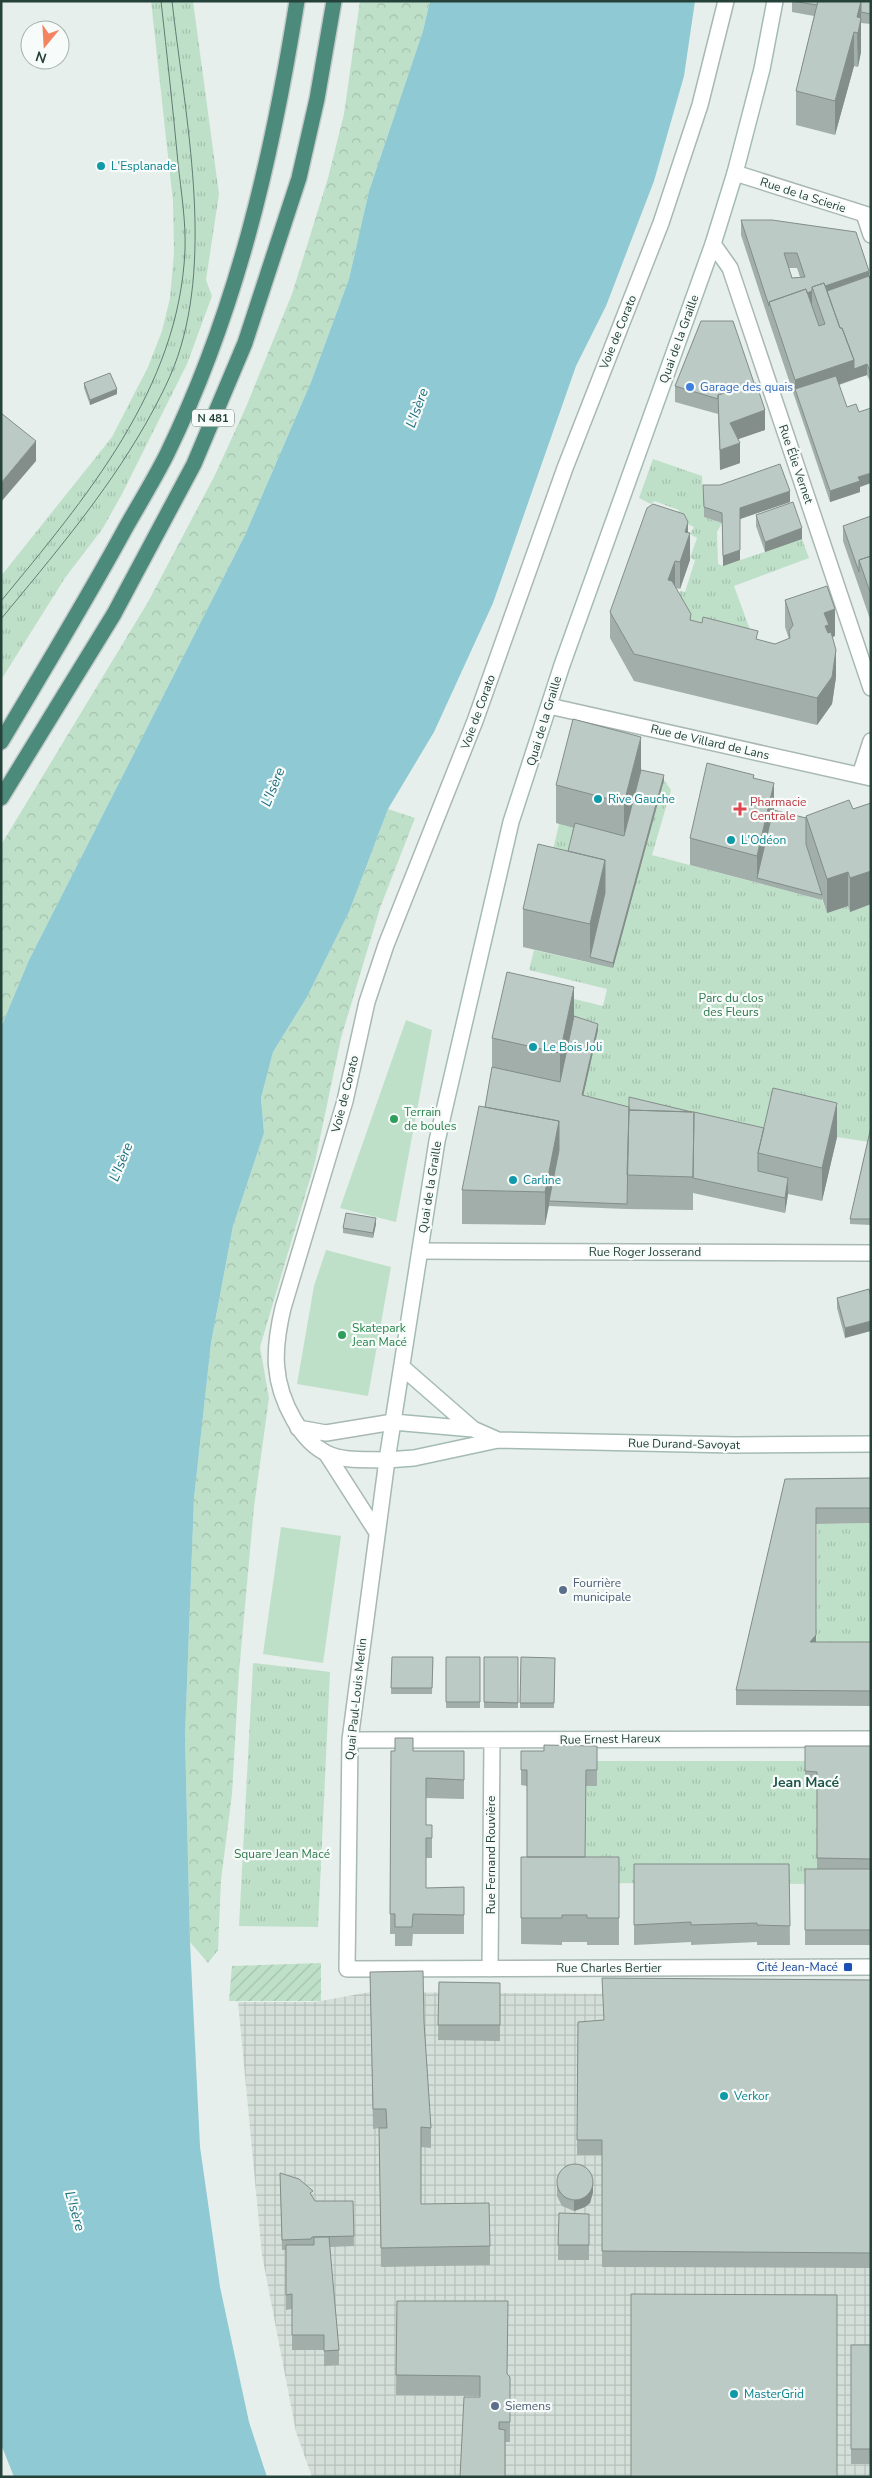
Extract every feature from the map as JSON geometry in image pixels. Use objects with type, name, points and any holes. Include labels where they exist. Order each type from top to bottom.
[{"type":"highway","name":"N 481","points":[[1,742],[84,604],[167,454],[217,335],[246,249],[283,91],[298,1]]},
{"type":"highway","name":"N 481","points":[[1,798],[119,606],[194,464],[245,343],[299,178],[317,99],[334,1]]},
{"type":"street","name":"Voie de Corato","points":[[387,1460],[353,1459],[326,1453],[308,1441],[298,1428],[277,1381],[277,1336],[345,1101],[367,1002],[403,900],[475,722],[569,459],[661,223],[700,105],[726,1]]},
{"type":"street","name":"Quai de la Graille","points":[[387,1460],[437,1140],[511,822],[562,665],[713,244],[735,173],[762,69],[774,1]]},
{"type":"street","name":"Rue de la Scierie","points":[[735,173],[867,215]]},
{"type":"street","points":[[867,215],[871,235]]},
{"type":"street","name":"Rue Élie Vernet","points":[[713,244],[730,268],[871,688]]},
{"type":"street","name":"Rue de Villard de Lans","points":[[549,706],[866,777]]},
{"type":"street","points":[[866,777],[871,741]]},
{"type":"street","name":"Rue Roger Josserand","points":[[420,1251],[871,1253]]},
{"type":"street","name":"Rue Durand-Savoyat","points":[[402,1367],[473,1429],[498,1440]]},
{"type":"street","points":[[298,1428],[326,1433],[393,1422],[473,1429]]},
{"type":"street","name":"Rue Durand-Savoyat","points":[[387,1460],[414,1458],[498,1440],[735,1445],[871,1444]]},
{"type":"street","name":"Voie de Corato","points":[[326,1453],[376,1531]]},
{"type":"street","name":"Quai Paul-Louis Merlin","points":[[347,1970],[350,1740],[376,1531],[387,1460]]},
{"type":"street","name":"Rue Ernest Hareux","points":[[350,1740],[492,1742],[711,1738],[871,1739]]},
{"type":"street","name":"Rue Fernand Rouvière","points":[[490,1969],[492,1742]]},
{"type":"street","name":"Rue Charles Bertier","points":[[347,1970],[871,1967]]},
{"type":"shaded area","points":[[370,1992],[871,1996],[871,2477],[312,2477],[296,2432],[262,2255],[238,2002],[315,2002]]},
{"type":"green space","points":[[151,1],[193,1],[219,194],[206,280],[212,296],[187,364],[122,494],[103,528],[65,578],[1,680],[1,576],[112,437],[148,367],[162,331],[170,298],[174,252],[173,202]]},
{"type":"green space","points":[[360,1],[430,1],[423,31],[369,191],[349,279],[311,382],[245,535],[29,960],[1,1027],[1,845],[148,602],[214,477],[246,407],[292,294],[328,178],[344,114]]},
{"type":"green space","points":[[653,459],[702,476],[704,517],[722,523],[717,532],[718,564],[723,566],[802,539],[809,558],[734,586],[753,638],[703,641],[676,604],[680,591],[685,592],[695,560],[690,558],[697,538],[690,534],[694,527],[676,519],[679,510],[654,501],[651,504],[639,498]]},
{"type":"green space","name":"Parc du clos des Fleurs","points":[[641,775],[664,780],[671,790],[652,855],[822,900],[827,913],[848,906],[850,912],[871,904],[871,1133],[869,1142],[837,1137],[768,1144],[491,1081],[525,987],[603,1006],[607,989],[529,970],[534,950],[590,963],[545,884],[559,824]]},
{"type":"green space","points":[[388,809],[415,818],[380,908],[341,1038],[315,1162],[260,1347],[269,1398],[254,1507],[239,1672],[232,1794],[221,1880],[218,1950],[208,1963],[190,1942],[185,1736],[194,1498],[211,1343],[233,1226],[264,1133],[261,1098],[273,1052],[307,997],[349,912]]},
{"type":"green space","name":"Terrain de boules","points":[[406,1020],[432,1030],[396,1222],[340,1208]]},
{"type":"green space","name":"Skatepark Jean Macé","points":[[326,1250],[391,1267],[368,1396],[297,1384],[314,1286]]},
{"type":"green space","points":[[871,1523],[871,1650],[816,1650],[817,1524]]},
{"type":"green space","points":[[281,1527],[341,1536],[323,1663],[263,1654]]},
{"type":"green space","name":"Square Jean Macé","points":[[253,1663],[330,1672],[318,1927],[239,1926]]},
{"type":"green space","points":[[597,1761],[805,1761],[805,1787],[817,1787],[817,1884],[585,1883],[586,1786]]},
{"type":"green space","points":[[321,1963],[321,2001],[229,2001],[232,1966]]},
{"type":"water","name":"L'Isère","points":[[430,1],[695,1],[684,76],[654,181],[606,306],[576,366],[493,603],[434,732],[388,809],[349,912],[307,997],[273,1052],[261,1098],[264,1133],[233,1226],[211,1343],[194,1498],[185,1736],[190,1942],[200,2147],[220,2287],[249,2422],[267,2477],[14,2477],[1,2444],[1,1027],[29,960],[245,535],[311,382],[349,279],[369,191],[423,31]]},
{"type":"building","points":[[792,1],[818,1],[817,5]]},
{"type":"building","points":[[818,1],[861,1],[857,17],[861,18],[858,33],[854,32],[835,101],[796,91]]},
{"type":"building","points":[[861,1],[871,1],[871,14],[861,12]]},
{"type":"building","points":[[741,220],[772,220],[856,232],[869,271],[825,286],[824,283],[812,287],[812,291],[807,293],[806,289],[769,302],[769,306]],"holes":[[[784,253],[797,253],[805,277],[792,278]]]},
{"type":"building","points":[[869,276],[871,280],[871,374],[867,364],[854,369],[854,360],[827,291]]},
{"type":"building","points":[[824,283],[854,360],[795,380],[769,302],[806,289],[819,326],[825,324],[812,287]]},
{"type":"building","points":[[701,321],[733,321],[754,383],[718,395],[718,399],[675,386]]},
{"type":"building","points":[[110,373],[117,389],[90,400],[84,383]]},
{"type":"building","points":[[836,376],[847,407],[856,404],[859,412],[871,408],[871,473],[858,477],[860,481],[830,491],[795,389]]},
{"type":"building","points":[[756,383],[765,410],[730,423],[740,443],[720,450],[718,395]]},
{"type":"building","points":[[1,413],[36,441],[1,483]]},
{"type":"building","points":[[780,464],[790,491],[740,508],[740,550],[723,556],[722,513],[704,507],[703,485],[720,485]]},
{"type":"building","points":[[793,502],[802,528],[765,542],[756,515]]},
{"type":"building","points":[[653,504],[684,514],[688,522],[685,532],[690,533],[680,562],[675,561],[668,580],[672,581],[691,614],[690,620],[702,623],[703,617],[758,631],[756,639],[775,644],[790,638],[789,631],[793,625],[785,600],[827,586],[835,609],[824,613],[829,625],[825,626],[828,633],[831,632],[836,650],[832,677],[817,698],[634,654],[610,612],[647,508]]},
{"type":"building","points":[[871,516],[871,556],[859,560],[859,572],[843,526]]},
{"type":"building","points":[[871,556],[871,595],[859,560]]},
{"type":"building","points":[[573,719],[641,737],[624,803],[556,785]]},
{"type":"building","name":"L'Odéon","points":[[707,763],[754,775],[753,778],[774,783],[757,856],[690,838]]},
{"type":"building","points":[[641,770],[664,775],[613,963],[590,957],[605,893],[605,860],[568,851],[575,823],[624,836]]},
{"type":"building","points":[[849,800],[853,809],[871,803],[871,871],[850,878],[848,872],[827,879],[806,816]]},
{"type":"building","points":[[773,810],[806,818],[806,844],[822,895],[757,878]]},
{"type":"building","points":[[538,844],[605,860],[590,924],[523,909]]},
{"type":"building","points":[[507,972],[574,987],[560,1053],[492,1038]]},
{"type":"building","points":[[574,1016],[598,1024],[582,1095],[629,1107],[627,1204],[549,1201],[559,1150],[559,1121],[485,1107],[492,1067],[560,1082]]},
{"type":"building","points":[[773,1088],[837,1103],[822,1168],[758,1153]]},
{"type":"building","points":[[629,1097],[692,1112],[629,1110]]},
{"type":"building","points":[[479,1106],[559,1121],[545,1192],[462,1190]]},
{"type":"building","points":[[629,1110],[694,1112],[693,1177],[627,1175]]},
{"type":"building","points":[[694,1112],[764,1128],[758,1153],[758,1171],[788,1178],[785,1198],[693,1178]]},
{"type":"building","points":[[871,1127],[871,1219],[850,1219]]},
{"type":"building","points":[[346,1213],[376,1218],[373,1233],[343,1228]]},
{"type":"building","points":[[869,1289],[871,1321],[845,1328],[837,1298]]},
{"type":"building","points":[[871,1478],[871,1508],[816,1508],[816,1635],[810,1642],[871,1642],[871,1691],[736,1690],[785,1479]]},
{"type":"building","points":[[392,1657],[433,1657],[432,1688],[391,1688]]},
{"type":"building","points":[[446,1657],[480,1657],[480,1702],[446,1702]]},
{"type":"building","points":[[484,1657],[518,1657],[518,1703],[484,1702]]},
{"type":"building","points":[[521,1657],[555,1658],[554,1703],[520,1703]]},
{"type":"building","points":[[395,1738],[413,1738],[413,1751],[464,1751],[464,1780],[426,1778],[426,1825],[432,1825],[432,1838],[426,1838],[426,1888],[464,1887],[464,1915],[413,1914],[412,1927],[395,1927],[395,1914],[390,1914],[391,1751],[395,1751]]},
{"type":"building","points":[[544,1745],[597,1746],[597,1770],[586,1770],[585,1857],[527,1857],[527,1770],[521,1770],[521,1751],[544,1751]]},
{"type":"building","points":[[805,1746],[871,1746],[871,1859],[817,1858],[817,1772],[805,1771]]},
{"type":"building","points":[[521,1857],[619,1857],[619,1918],[587,1918],[587,1915],[562,1915],[562,1918],[521,1918]]},
{"type":"building","points":[[634,1864],[789,1864],[790,1926],[757,1925],[757,1923],[691,1925],[691,1922],[634,1925]]},
{"type":"building","points":[[805,1869],[871,1869],[871,1930],[805,1930]]},
{"type":"building","points":[[423,1971],[424,2022],[431,2128],[421,2127],[421,2204],[489,2203],[490,2246],[381,2248],[379,2128],[387,2128],[386,2109],[373,2109],[370,1972]]},
{"type":"building","name":"Verkor","points":[[602,1978],[871,1980],[871,2253],[602,2251],[602,2140],[577,2140],[578,2022],[604,2020]]},
{"type":"building","points":[[439,1982],[500,1983],[500,2025],[438,2025]]},
{"type":"building","points":[[575,2164],[582,2165],[588,2169],[592,2175],[592,2189],[588,2195],[582,2199],[575,2200],[568,2199],[562,2195],[558,2189],[557,2182],[558,2175],[562,2169],[568,2165]]},
{"type":"building","points":[[280,2173],[299,2179],[313,2191],[310,2193],[315,2201],[353,2201],[354,2236],[282,2240]]},
{"type":"building","points":[[559,2213],[589,2214],[589,2245],[558,2245]]},
{"type":"building","points":[[314,2237],[329,2237],[339,2350],[324,2351],[324,2335],[292,2335],[292,2294],[286,2295],[286,2245],[314,2245]]},
{"type":"building","name":"MasterGrid","points":[[631,2294],[837,2295],[837,2477],[631,2477]]},
{"type":"building","name":"Siemens","points":[[397,2301],[508,2301],[507,2374],[510,2377],[510,2422],[499,2422],[499,2429],[505,2430],[505,2477],[460,2477],[464,2397],[480,2397],[480,2376],[396,2375]]},
{"type":"building","points":[[851,2345],[871,2345],[871,2449],[851,2449]]},
{"type":"tram line","points":[[1,601],[95,482],[122,439],[146,395],[166,349],[179,301],[185,250],[185,228],[161,1]]},
{"type":"tram line","points":[[1,619],[77,525],[113,476],[155,406],[170,377],[181,346],[190,305],[194,263],[195,219],[193,175],[172,1]]},
{"type":"place","name":"L'Esplanade","points":[[101,166]]},
{"type":"place","name":"Garage des quais","points":[[690,387]]},
{"type":"place","name":"Rive Gauche","points":[[598,799]]},
{"type":"place","name":"Pharmacie Centrale","points":[[740,809]]},
{"type":"place","name":"L'Odéon","points":[[731,840]]},
{"type":"place","name":"Le Bois Joli","points":[[533,1047]]},
{"type":"place","name":"Terrain de boules","points":[[394,1119]]},
{"type":"place","name":"Carline","points":[[513,1180]]},
{"type":"place","name":"Skatepark Jean Macé","points":[[342,1335]]},
{"type":"place","name":"Fourrière municipale","points":[[563,1590]]},
{"type":"place","name":"Cité Jean-Macé","points":[[848,1967]]},
{"type":"place","name":"Verkor","points":[[724,2096]]},
{"type":"place","name":"MasterGrid","points":[[734,2394]]},
{"type":"place","name":"Siemens","points":[[495,2406]]},
{"type":"district","name":"Jean Macé","points":[[806,1782]]}]
